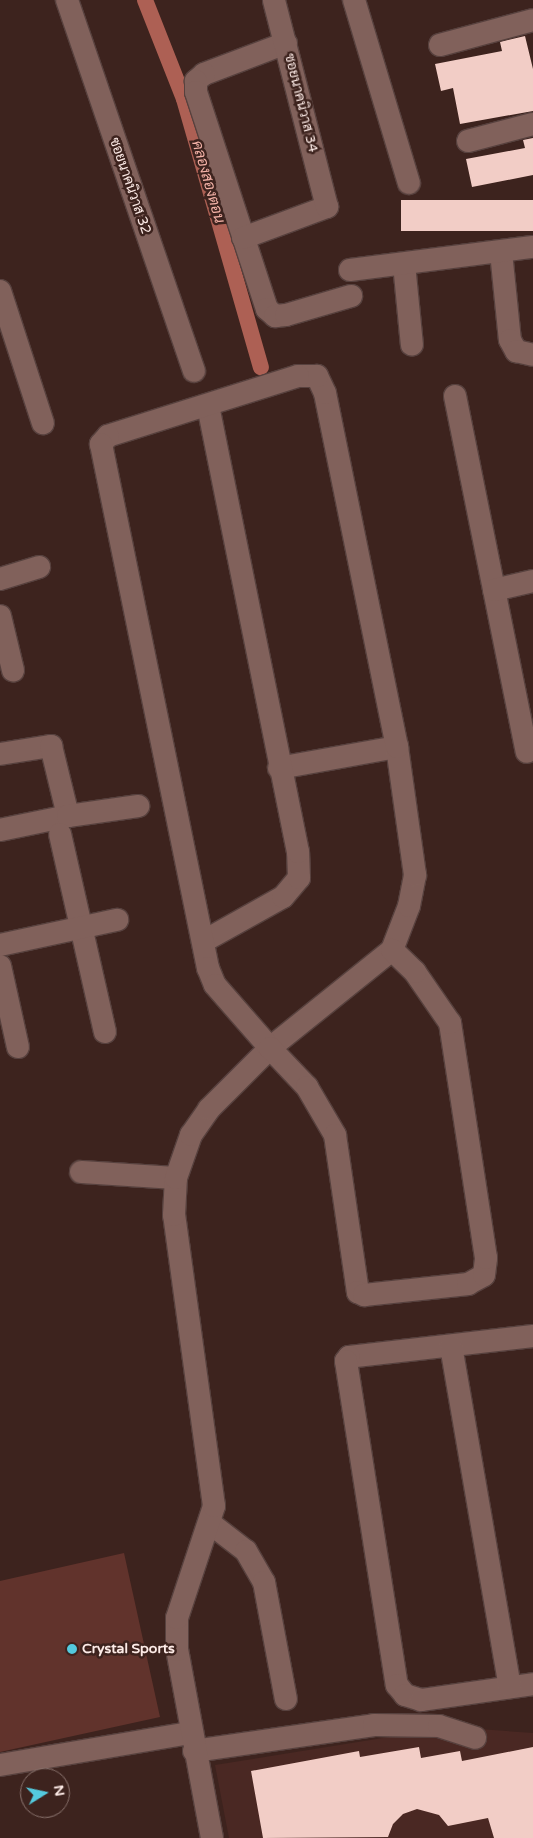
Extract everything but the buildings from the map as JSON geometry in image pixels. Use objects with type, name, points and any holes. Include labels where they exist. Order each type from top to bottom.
[{"type":"street","name":"ซอยนาคนิวาส 32","points":[[67,0],[194,371]]},
{"type":"street","name":"ซอยนาคนิวาส 34","points":[[243,238],[327,207],[274,0]]},
{"type":"street","points":[[354,0],[409,183]]},
{"type":"street","points":[[440,45],[533,20]]},
{"type":"street","points":[[286,43],[204,74],[196,81],[196,92],[267,309],[275,316],[351,296]]},
{"type":"street","points":[[468,141],[533,124]]},
{"type":"street","points":[[350,270],[533,247]]},
{"type":"street","points":[[501,252],[510,340],[516,350],[533,355]]},
{"type":"street","points":[[404,264],[412,345]]},
{"type":"street","points":[[0,291],[43,423]]},
{"type":"street","points":[[212,1838],[192,1742],[177,1650],[177,1618],[196,1556],[210,1524],[213,1488],[174,1215],[176,1178],[191,1135],[208,1109],[270,1048],[392,950],[409,906],[415,876],[396,747],[325,394],[317,376],[298,376],[108,436],[101,444],[214,984],[270,1048],[306,1087],[335,1135],[359,1294],[468,1284],[484,1274],[486,1258],[450,1023],[415,972],[392,950]]},
{"type":"street","points":[[455,396],[527,752]]},
{"type":"street","points":[[204,941],[283,897],[299,878],[298,852],[279,768],[208,405]]},
{"type":"street","points":[[0,579],[39,566]]},
{"type":"street","points":[[494,590],[533,581]]},
{"type":"street","points":[[0,616],[13,670]]},
{"type":"street","points":[[0,754],[50,746],[81,928],[105,1032]]},
{"type":"street","points":[[279,768],[396,747]]},
{"type":"street","points":[[0,830],[64,825],[138,806]]},
{"type":"street","points":[[0,944],[117,920]]},
{"type":"street","points":[[0,966],[18,1047]]},
{"type":"street","points":[[81,1172],[176,1178]]},
{"type":"street","points":[[533,1336],[349,1357],[346,1361],[397,1685],[405,1695],[421,1700],[533,1684]]},
{"type":"street","points":[[451,1346],[510,1687]]},
{"type":"street","points":[[210,1524],[246,1551],[264,1582],[286,1699]]},
{"type":"street","points":[[0,1764],[192,1742],[374,1725],[439,1726],[475,1738]]},
{"type":"shaded area","name":"Crystal Sports","points":[[124,1553],[160,1717],[0,1752],[0,1581]]},
{"type":"shaded area","points":[[451,1727],[533,1733],[533,1838],[229,1838],[215,1765]]},
{"type":"waterway","name":"คลองสองตอน","points":[[145,0],[184,99],[261,367]]},
{"type":"place","name":"Crystal Sports","points":[[72,1649]]}]
